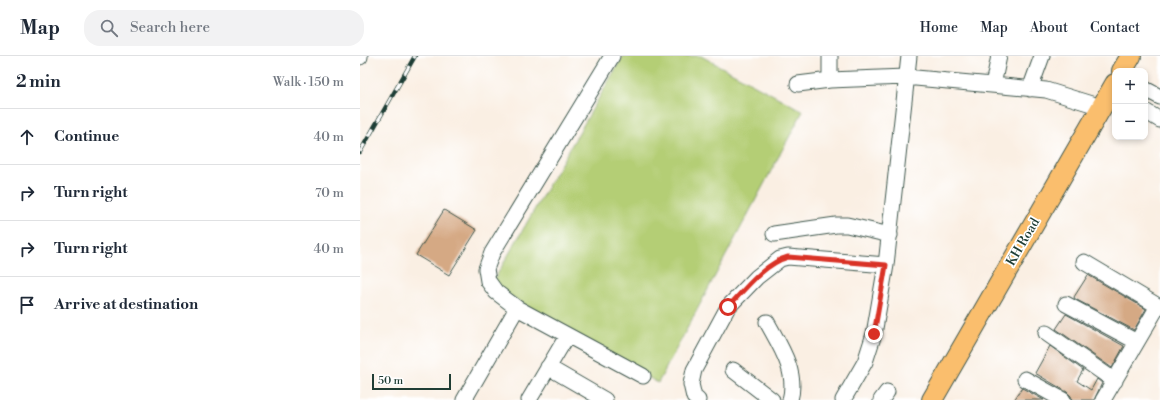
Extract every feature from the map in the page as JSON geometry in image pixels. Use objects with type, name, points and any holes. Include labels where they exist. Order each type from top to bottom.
[{"type":"main road","points":[[1124,68],[1131,56]]},
{"type":"main road","points":[[1138,68],[1145,56]]},
{"type":"main road","name":"KH Road","points":[[932,400],[1111,97]]},
{"type":"main road","name":"KH Road","points":[[946,400],[1018,278],[1111,97]]},
{"type":"street","points":[[612,56],[492,254],[486,269],[488,281],[496,292],[517,308],[643,376]]},
{"type":"street","points":[[830,56],[830,80]]},
{"type":"street","points":[[843,400],[865,362],[874,334],[890,235],[909,56]]},
{"type":"street","points":[[993,85],[1000,56]]},
{"type":"street","points":[[1030,89],[1042,56]]},
{"type":"street","points":[[798,84],[830,80],[906,76],[1111,97]]},
{"type":"street","points":[[1148,91],[1160,97]]},
{"type":"street","points":[[1148,113],[1160,120]]},
{"type":"street","points":[[774,234],[836,225],[847,225],[890,235]]},
{"type":"street","points":[[698,400],[694,397],[691,384],[694,370],[728,307],[756,277],[780,259],[788,257],[886,265]]},
{"type":"street","points":[[1084,262],[1159,307],[1103,400]]},
{"type":"street","points":[[1066,304],[1137,342]]},
{"type":"street","points":[[464,400],[517,308]]},
{"type":"street","points":[[767,322],[780,344],[791,372],[793,389],[790,400]]},
{"type":"street","points":[[1046,333],[1115,381]]},
{"type":"street","points":[[529,400],[567,336]]},
{"type":"street","points":[[548,367],[605,400]]},
{"type":"street","points":[[733,370],[772,400]]},
{"type":"street","points":[[1025,379],[1063,400]]},
{"type":"green space","points":[[623,56],[701,56],[803,111],[658,383],[491,285]]},
{"type":"building","points":[[444,210],[477,230],[449,275],[416,255]]},
{"type":"building","points":[[1088,275],[1146,309],[1134,330],[1075,299],[1074,297]]},
{"type":"building","points":[[1066,314],[1124,346],[1112,368],[1056,329]]},
{"type":"building","points":[[1050,346],[1083,370],[1077,381],[1091,390],[1097,379],[1102,383],[1094,400],[1072,400],[1071,396],[1067,392],[1035,373]]},
{"type":"building","points":[[1022,388],[1044,400],[1014,400]]},
{"type":"railway","points":[[360,152],[415,56]]},
{"type":"route","points":[[728,307],[756,277],[780,259],[788,257],[886,265],[874,334]]}]
